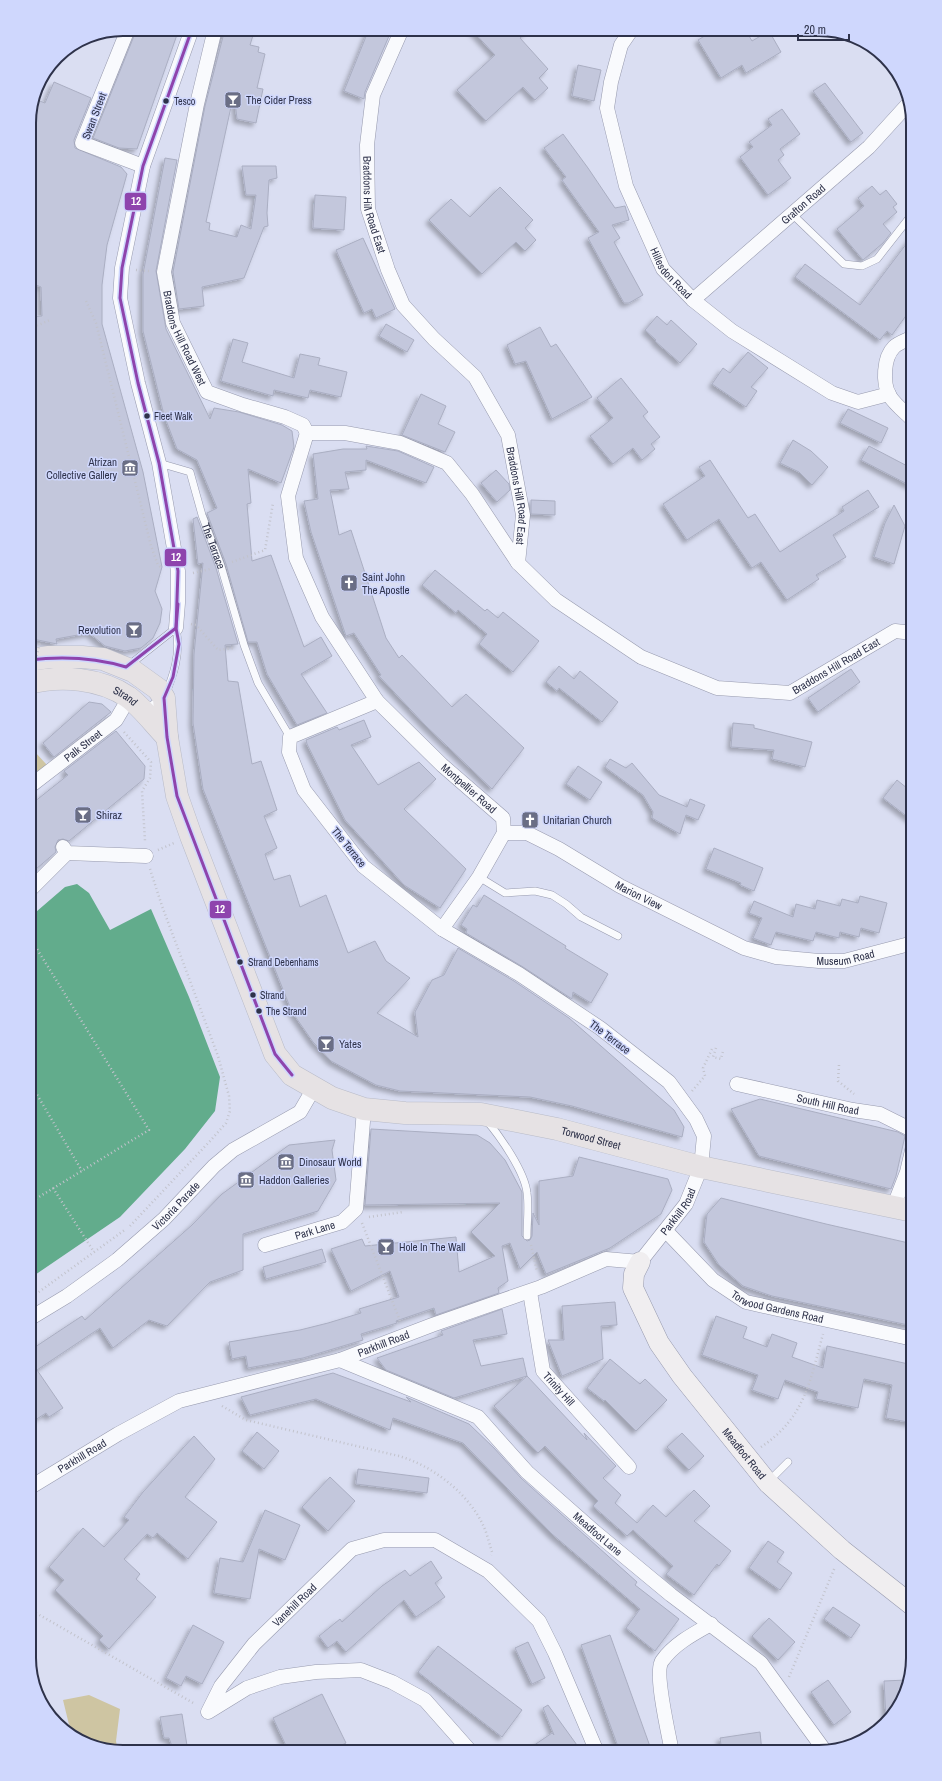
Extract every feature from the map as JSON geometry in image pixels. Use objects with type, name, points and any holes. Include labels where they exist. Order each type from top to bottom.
[{"type":"main road","points":[[42,653],[103,659],[144,677],[158,689],[164,698],[167,737]]},
{"type":"main road","name":"Strand","points":[[36,682],[70,680],[94,681],[129,698],[167,737]]},
{"type":"main road","name":"Torwood Street","points":[[167,737],[177,796],[191,836],[276,1054],[292,1075],[332,1098],[364,1109],[405,1113],[481,1114],[557,1129],[701,1167],[903,1210]]},
{"type":"street","name":"Swan Street","points":[[125,36],[82,143],[143,166]]},
{"type":"street","points":[[176,626],[178,576],[159,463],[138,383],[120,298],[122,268],[143,166],[189,36]]},
{"type":"street","name":"Braddons Hill Road West","points":[[213,36],[197,104],[164,272],[173,324],[207,392],[243,405],[285,417],[303,425],[307,433]]},
{"type":"street","name":"Braddons Hill Road East","points":[[399,36],[373,95],[367,145],[368,209],[388,270],[403,305],[434,339],[475,377],[508,435],[523,515],[518,564],[556,600],[641,657],[717,688],[790,693],[894,631],[906,632]]},
{"type":"street","name":"Hillesdon Road","points":[[627,36],[621,45],[611,82],[607,108],[626,186],[663,269],[693,300],[732,331],[832,392],[858,402],[889,394]]},
{"type":"street","name":"Grafton Road","points":[[693,300],[869,147],[904,108]]},
{"type":"street","points":[[906,341],[894,347],[887,360],[885,375],[889,394],[906,414]]},
{"type":"street","points":[[307,433],[345,433],[400,443],[447,463],[472,494],[518,564]]},
{"type":"street","name":"Montpellier Road","points":[[307,433],[288,496],[296,558],[322,617],[377,701],[442,765],[503,818],[504,833]]},
{"type":"street","name":"Palk Street","points":[[36,781],[116,720],[129,698]]},
{"type":"street","points":[[290,737],[377,701]]},
{"type":"street","name":"The Terrace","points":[[290,737],[289,752],[304,790],[345,845],[363,866],[442,929],[519,974],[600,1028],[669,1082],[696,1119],[704,1136],[701,1167]]},
{"type":"street","points":[[442,929],[481,873],[504,833]]},
{"type":"street","name":"Marion View","points":[[504,833],[527,833],[559,849],[620,886],[744,948],[776,957]]},
{"type":"street","points":[[36,883],[65,850],[146,856]]},
{"type":"street","name":"Museum Road","points":[[776,957],[818,961],[844,961],[906,945]]},
{"type":"street","name":"South Hill Road","points":[[737,1084],[880,1114],[906,1127]]},
{"type":"street","name":"Victoria Parade","points":[[36,1315],[67,1296],[117,1260],[164,1219],[214,1166],[233,1150],[300,1112],[314,1088]]},
{"type":"street","points":[[358,1214],[364,1109]]},
{"type":"street","name":"Parkhill Road","points":[[36,1484],[118,1434],[179,1401],[340,1360],[406,1335],[536,1290],[606,1259],[640,1262],[686,1204],[701,1167]]},
{"type":"street","points":[[903,1210],[906,1182]]},
{"type":"street","name":"Park Lane","points":[[265,1245],[342,1222],[358,1214]]},
{"type":"street","name":"Torwood Gardens Road","points":[[666,1231],[713,1280],[746,1302],[906,1337]]},
{"type":"street","name":"Meadfoot Road","points":[[640,1262],[634,1274],[632,1288],[659,1343],[682,1376],[768,1483],[842,1550],[906,1600]]},
{"type":"street","name":"Trinity Hill","points":[[536,1290],[543,1371],[629,1467]]},
{"type":"street","name":"Meadfoot Lane","points":[[340,1360],[478,1417],[527,1472],[595,1532],[671,1595],[761,1663],[782,1694],[820,1745]]},
{"type":"street","name":"Vanehill Road","points":[[208,1712],[221,1686],[254,1644],[352,1549],[384,1540],[435,1540],[488,1571],[539,1621],[555,1653],[594,1745]]},
{"type":"street","points":[[671,1745],[659,1675],[661,1662],[678,1644],[711,1624]]},
{"type":"street","points":[[208,1712],[247,1688],[280,1677],[316,1672],[361,1670],[392,1682],[425,1700],[465,1745]]},
{"type":"lane","points":[[792,214],[844,264],[862,266],[877,259],[906,222]]},
{"type":"lane","name":"The Terrace","points":[[159,463],[190,472],[202,515],[221,566],[247,654],[258,683],[290,737]]},
{"type":"lane","points":[[126,668],[176,626],[180,644],[172,677],[164,698],[150,706],[129,698]]},
{"type":"lane","points":[[481,873],[505,893],[534,891],[552,895],[566,904],[581,917],[618,936]]},
{"type":"lane","points":[[481,1114],[501,1138],[515,1162],[527,1191],[527,1236]]},
{"type":"lane","points":[[768,1483],[788,1462]]},
{"type":"path","points":[[122,268],[164,272]]},
{"type":"path","points":[[86,301],[96,323],[151,546],[158,564]]},
{"type":"path","points":[[36,326],[50,320]]},
{"type":"path","points":[[178,576],[221,566],[265,550],[273,502],[288,496]]},
{"type":"path","points":[[176,626],[196,624],[218,650],[226,650],[244,646]]},
{"type":"path","points":[[36,667],[42,653]]},
{"type":"path","points":[[36,1293],[129,1228],[226,1123],[230,1111],[229,1096],[218,1056],[162,906],[146,856],[142,790],[150,778],[151,762],[126,734]]},
{"type":"path","points":[[36,1199],[149,1130],[37,949]]},
{"type":"path","points":[[688,1095],[705,1076],[703,1068],[712,1047]]},
{"type":"path","points":[[716,1048],[713,1056],[721,1059],[723,1051]]},
{"type":"path","points":[[838,1065],[838,1081],[861,1100],[860,1111]]},
{"type":"path","points":[[36,1093],[82,1171]]},
{"type":"path","points":[[53,1188],[94,1252]]},
{"type":"path","points":[[403,1212],[358,1214],[406,1335]]},
{"type":"path","points":[[527,1236],[536,1290]]},
{"type":"path","points":[[761,1447],[777,1436],[791,1421],[802,1403],[809,1387],[827,1320]]},
{"type":"path","points":[[202,1394],[246,1420],[398,1456],[413,1460],[426,1467],[454,1488],[464,1499],[469,1502],[483,1525],[492,1552],[488,1571]]},
{"type":"path","points":[[782,1694],[842,1550]]},
{"type":"path","points":[[36,1613],[208,1712]]},
{"type":"shaded area","points":[[36,753],[47,765],[36,773]]},
{"type":"shaded area","points":[[77,884],[89,893],[110,930],[151,909],[189,997],[220,1077],[215,1111],[185,1149],[120,1217],[36,1274],[36,912],[65,887]]},
{"type":"shaded area","points":[[89,1695],[120,1709],[117,1745],[95,1740],[79,1733],[69,1727],[63,1700]]},
{"type":"building","points":[[134,36],[177,36],[137,149],[119,148],[93,138]]},
{"type":"building","points":[[223,36],[253,36],[250,45],[259,47],[258,52],[265,54],[257,88],[263,89],[256,123],[237,119],[234,93],[206,222],[210,223],[209,230],[237,237],[241,225],[251,229],[256,195],[246,195],[242,166],[276,166],[277,178],[269,180],[267,213],[268,226],[264,227],[244,278],[202,287],[204,306],[179,309],[173,272],[205,106]]},
{"type":"building","points":[[366,36],[389,36],[365,92],[364,99],[344,91]]},
{"type":"building","points":[[477,36],[522,36],[520,38],[548,69],[539,78],[548,88],[535,100],[523,87],[486,121],[457,90],[495,55]]},
{"type":"building","points":[[705,36],[749,36],[752,41],[760,36],[772,36],[781,52],[746,73],[742,65],[721,78],[698,40]]},
{"type":"building","points":[[578,65],[601,70],[594,101],[572,96]]},
{"type":"building","points":[[54,82],[91,98],[74,140],[75,148],[121,167],[127,174],[107,245],[102,285],[102,324],[143,472],[162,567],[155,591],[162,609],[160,623],[153,638],[141,648],[125,651],[105,646],[89,633],[56,639],[57,644],[36,640],[36,316],[42,316],[41,287],[36,285],[36,117],[39,101],[45,103]]},
{"type":"building","points":[[825,83],[863,133],[851,142],[813,91]]},
{"type":"building","points":[[782,109],[800,134],[780,149],[784,155],[778,160],[791,178],[768,195],[740,157],[753,147],[749,142],[772,125],[768,119]]},
{"type":"building","points":[[563,134],[615,208],[625,206],[629,220],[612,225],[620,238],[614,242],[643,295],[629,303],[624,303],[588,238],[599,232],[562,180],[566,177],[544,148]]},
{"type":"building","points":[[165,158],[177,160],[156,271],[166,329],[210,419],[214,408],[239,412],[282,425],[292,431],[294,447],[281,483],[248,469],[251,503],[247,504],[252,561],[271,555],[304,647],[321,637],[332,656],[301,674],[327,713],[297,725],[267,674],[257,642],[248,642],[226,564],[207,513],[217,508],[197,460],[177,449],[164,415],[143,331],[143,274]]},
{"type":"building","points":[[872,186],[880,195],[886,190],[897,204],[893,207],[897,212],[883,224],[891,233],[883,243],[863,260],[837,229],[864,206],[858,198]]},
{"type":"building","points":[[500,187],[533,220],[525,228],[536,240],[525,251],[516,242],[482,274],[429,220],[451,199],[470,217]]},
{"type":"building","points":[[315,195],[346,197],[344,230],[313,228]]},
{"type":"building","points":[[363,238],[395,309],[376,318],[372,309],[364,313],[336,250]]},
{"type":"building","points":[[906,244],[906,316],[892,335],[887,331],[880,340],[795,277],[805,264],[860,305]]},
{"type":"building","points":[[657,316],[667,325],[671,320],[697,344],[680,363],[645,330]]},
{"type":"building","points":[[386,324],[414,340],[407,352],[379,336]]},
{"type":"building","points":[[540,327],[551,347],[556,344],[592,397],[552,419],[526,361],[515,364],[507,345]]},
{"type":"building","points":[[233,339],[248,343],[242,362],[294,378],[300,354],[320,358],[318,365],[347,372],[341,397],[310,390],[308,398],[274,390],[273,396],[221,381]]},
{"type":"building","points":[[748,352],[768,368],[751,387],[757,391],[746,407],[712,384],[723,368],[730,373]]},
{"type":"building","points":[[621,378],[648,412],[643,416],[660,437],[651,444],[655,449],[642,460],[633,448],[613,464],[590,436],[613,418],[597,398]]},
{"type":"building","points":[[421,394],[446,406],[438,424],[455,432],[445,452],[402,435]]},
{"type":"building","points":[[848,409],[888,428],[881,443],[840,423]]},
{"type":"building","points":[[793,440],[811,451],[828,467],[812,485],[799,472],[780,463]]},
{"type":"building","points":[[366,446],[398,451],[434,467],[426,483],[366,460],[366,470],[345,472],[349,489],[330,490],[339,535],[351,530],[386,638],[399,658],[402,655],[452,707],[466,694],[524,748],[492,789],[425,725],[379,676],[381,675],[354,633],[346,636],[311,532],[304,501],[318,499],[313,454],[343,449],[367,449]]},
{"type":"building","points":[[869,446],[906,465],[906,483],[861,460]]},
{"type":"building","points":[[710,460],[748,518],[755,514],[780,552],[844,511],[842,507],[868,490],[879,507],[833,535],[846,557],[816,575],[819,579],[787,600],[761,562],[752,568],[719,519],[687,540],[663,504],[705,476],[699,467]]},
{"type":"building","points":[[496,470],[509,484],[510,490],[497,502],[481,483]]},
{"type":"building","points":[[531,500],[555,501],[555,515],[531,514]]},
{"type":"building","points":[[894,505],[905,526],[894,564],[874,557],[885,523]]},
{"type":"building","points":[[197,517],[216,568],[238,644],[225,645],[228,681],[238,682],[252,764],[261,761],[277,810],[264,816],[277,848],[265,854],[274,880],[290,875],[300,907],[326,895],[348,953],[375,941],[386,961],[410,978],[377,1013],[418,1037],[415,1012],[432,980],[444,975],[458,948],[514,981],[569,1018],[674,1110],[684,1127],[682,1137],[572,1106],[530,1097],[400,1091],[376,1085],[331,1061],[313,1042],[292,1012],[203,789],[193,723],[194,654],[203,563],[198,564],[193,519]]},
{"type":"building","points":[[435,570],[485,611],[487,609],[498,618],[503,612],[539,641],[513,672],[479,644],[487,634],[458,610],[456,613],[422,585]]},
{"type":"building","points":[[559,666],[574,679],[580,671],[618,702],[602,722],[559,688],[557,691],[546,682]]},
{"type":"building","points":[[851,669],[860,682],[818,712],[808,698]]},
{"type":"building","points":[[89,702],[102,704],[111,712],[54,757],[43,743]]},
{"type":"building","points":[[364,720],[371,737],[351,745],[378,785],[419,762],[436,779],[404,809],[466,869],[440,908],[404,885],[345,820],[307,744],[306,740],[337,727],[339,730]]},
{"type":"building","points":[[733,723],[754,725],[754,728],[812,742],[805,767],[772,759],[774,750],[731,747]]},
{"type":"building","points":[[116,731],[145,766],[144,779],[69,841],[63,839],[58,840],[55,847],[56,852],[36,869],[36,800],[68,775],[64,771]]},
{"type":"building","points":[[610,759],[626,768],[632,763],[659,795],[687,807],[690,799],[705,805],[698,820],[686,815],[680,834],[652,818],[653,812],[643,795],[605,767]]},
{"type":"building","points":[[578,766],[602,782],[590,800],[566,784]]},
{"type":"building","points":[[897,780],[906,787],[906,816],[883,798]]},
{"type":"building","points":[[714,848],[763,868],[754,891],[740,885],[741,883],[706,869]]},
{"type":"building","points":[[484,895],[608,974],[591,1003],[573,992],[572,999],[523,967],[466,933],[467,929],[461,925],[473,905],[477,907]]},
{"type":"building","points":[[860,896],[887,903],[879,933],[861,928],[859,937],[840,932],[839,938],[816,932],[813,941],[776,932],[771,945],[753,938],[762,918],[749,913],[754,901],[793,917],[796,904],[815,909],[817,900],[840,906],[842,899],[858,903]]},
{"type":"building","points":[[760,1099],[898,1132],[905,1136],[896,1176],[891,1189],[759,1156],[731,1109]]},
{"type":"building","points":[[371,1129],[477,1135],[490,1143],[505,1160],[522,1192],[522,1236],[527,1241],[530,1240],[532,1236],[533,1213],[539,1225],[539,1181],[573,1176],[579,1157],[668,1179],[672,1190],[661,1214],[610,1248],[546,1274],[537,1252],[520,1269],[510,1243],[502,1246],[508,1281],[498,1288],[499,1293],[436,1315],[434,1308],[396,1321],[397,1323],[361,1334],[363,1340],[303,1358],[248,1368],[246,1356],[232,1359],[229,1342],[300,1330],[328,1323],[361,1313],[359,1309],[399,1297],[390,1271],[351,1291],[331,1249],[362,1239],[365,1246],[456,1237],[459,1272],[495,1256],[471,1232],[500,1203],[365,1205]]},
{"type":"building","points":[[335,1140],[332,1150],[336,1180],[318,1211],[243,1234],[243,1270],[210,1282],[167,1326],[149,1320],[113,1348],[100,1328],[37,1370],[63,1408],[49,1417],[46,1413],[36,1419],[36,1346],[82,1316],[85,1320],[192,1225],[222,1194],[289,1145]]},
{"type":"building","points":[[721,1198],[906,1242],[906,1325],[772,1296],[743,1286],[719,1265],[704,1242],[707,1214]]},
{"type":"building","points":[[322,1249],[326,1262],[266,1279],[263,1267]]},
{"type":"building","points":[[615,1302],[617,1325],[601,1326],[603,1359],[562,1376],[548,1340],[564,1340],[562,1306]]},
{"type":"building","points":[[502,1309],[507,1334],[473,1340],[481,1366],[523,1358],[527,1376],[454,1398],[386,1370],[377,1358],[443,1335],[441,1331]]},
{"type":"building","points":[[716,1316],[747,1327],[743,1338],[767,1347],[772,1334],[797,1343],[792,1357],[823,1368],[827,1346],[906,1363],[906,1422],[886,1418],[892,1385],[864,1379],[858,1408],[816,1399],[818,1392],[785,1380],[778,1399],[752,1390],[758,1375],[702,1355]]},
{"type":"building","points":[[610,1359],[640,1384],[645,1379],[667,1400],[636,1431],[605,1400],[604,1401],[587,1388]]},
{"type":"building","points":[[333,1373],[411,1402],[406,1397],[469,1424],[494,1448],[521,1478],[637,1582],[635,1585],[679,1619],[655,1651],[626,1628],[640,1609],[552,1534],[463,1443],[393,1418],[390,1430],[316,1399],[250,1415],[241,1397]]},
{"type":"building","points":[[527,1376],[587,1440],[584,1433],[616,1466],[603,1478],[621,1495],[615,1503],[637,1523],[653,1505],[666,1517],[694,1490],[710,1506],[694,1521],[731,1551],[719,1566],[717,1564],[694,1595],[666,1574],[673,1566],[633,1530],[627,1536],[593,1506],[598,1501],[545,1446],[538,1453],[494,1406]]},
{"type":"building","points":[[257,1432],[279,1451],[264,1469],[242,1451]]},
{"type":"building","points":[[682,1433],[704,1456],[689,1470],[667,1447]]},
{"type":"building","points":[[194,1436],[215,1459],[185,1497],[217,1522],[188,1559],[157,1533],[153,1538],[147,1534],[124,1559],[140,1574],[136,1579],[156,1597],[109,1649],[99,1640],[103,1636],[55,1590],[64,1580],[49,1567],[83,1528],[104,1547],[129,1520],[124,1517],[143,1492]]},
{"type":"building","points":[[358,1469],[429,1478],[427,1493],[356,1484]]},
{"type":"building","points":[[330,1477],[355,1501],[328,1531],[302,1507]]},
{"type":"building","points":[[265,1510],[300,1525],[285,1560],[259,1549],[250,1599],[214,1593],[220,1558],[243,1562]]},
{"type":"building","points":[[768,1541],[784,1552],[777,1562],[792,1573],[780,1590],[749,1568]]},
{"type":"building","points":[[431,1561],[442,1578],[435,1583],[445,1597],[416,1617],[404,1600],[346,1652],[337,1641],[328,1648],[319,1636],[340,1619],[342,1622],[382,1586],[405,1570],[410,1576]]},
{"type":"building","points":[[833,1607],[860,1625],[851,1638],[824,1619]]},
{"type":"building","points":[[769,1618],[795,1642],[778,1660],[752,1636]]},
{"type":"building","points":[[193,1625],[224,1642],[202,1684],[186,1676],[181,1686],[166,1678]]},
{"type":"building","points":[[610,1635],[649,1745],[617,1745],[581,1645]]},
{"type":"building","points":[[528,1642],[545,1678],[532,1684],[515,1648]]},
{"type":"building","points":[[438,1646],[522,1710],[502,1737],[418,1672]]},
{"type":"building","points":[[828,1680],[851,1712],[834,1725],[811,1692]]},
{"type":"building","points":[[903,1680],[894,1702],[886,1713],[884,1681]]},
{"type":"building","points":[[322,1694],[346,1743],[342,1745],[286,1745],[273,1718]]},
{"type":"building","points":[[548,1705],[577,1745],[534,1745],[552,1733],[554,1735],[543,1708]]},
{"type":"building","points":[[182,1714],[187,1745],[172,1745],[169,1738],[164,1738],[160,1717]]},
{"type":"building","points":[[760,1732],[761,1745],[721,1745],[720,1738]]},
{"type":"transit line","name":"12","points":[[189,36],[143,166],[122,268],[120,298],[138,383],[159,463],[178,571],[176,628],[179,644],[173,677],[164,698],[167,737],[177,796],[275,1054],[292,1075]]},
{"type":"transit line","name":"12","points":[[36,659],[54,658],[90,659],[126,667],[176,628],[178,604]]},
{"type":"place","name":"The Cider Press","points":[[233,100]]},
{"type":"place","name":"Tesco","points":[[166,101]]},
{"type":"place","name":"Fleet Walk","points":[[147,416]]},
{"type":"place","name":"Atrizan Collective Gallery","points":[[130,468]]},
{"type":"place","name":"Saint John The Apostle","points":[[349,583]]},
{"type":"place","name":"Revolution","points":[[134,630]]},
{"type":"place","name":"Shiraz","points":[[83,815]]},
{"type":"place","name":"Unitarian Church","points":[[530,820]]},
{"type":"place","name":"Strand Debenhams","points":[[240,962]]},
{"type":"place","name":"Strand","points":[[253,995]]},
{"type":"place","name":"The Strand","points":[[259,1011]]},
{"type":"place","name":"Yates","points":[[326,1044]]},
{"type":"place","name":"Dinosaur World","points":[[286,1162]]},
{"type":"place","name":"Haddon Galleries","points":[[246,1180]]},
{"type":"place","name":"Hole In The Wall","points":[[386,1247]]}]
